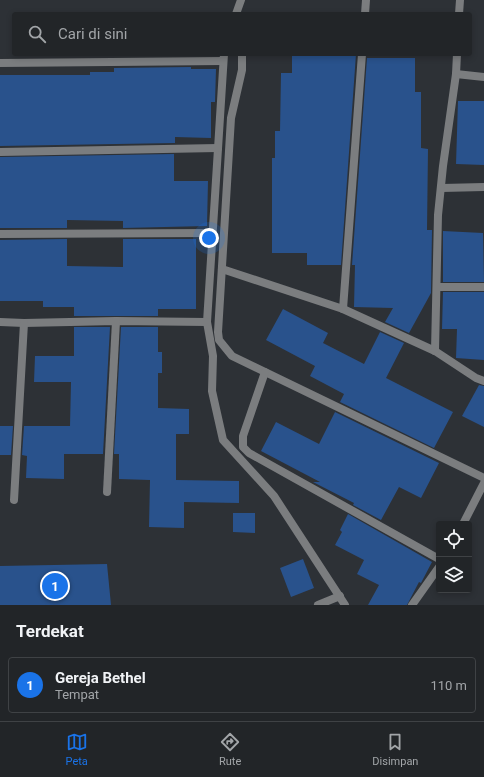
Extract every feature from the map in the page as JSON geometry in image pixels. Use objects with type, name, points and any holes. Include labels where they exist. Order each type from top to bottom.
[{"type":"street","points":[[237,12],[241,0]]},
{"type":"street","points":[[241,0],[242,12]]},
{"type":"street","points":[[365,12],[366,0]]},
{"type":"street","points":[[460,0],[460,12]]},
{"type":"street","points":[[242,56],[242,70],[232,118],[218,332],[219,340],[232,356],[484,478]]},
{"type":"street","points":[[343,309],[362,56]]},
{"type":"street","points":[[435,350],[438,214],[456,74],[457,56]]},
{"type":"street","points":[[0,63],[224,58],[207,322],[213,356],[212,391],[223,440],[274,496],[345,605]]},
{"type":"street","points":[[456,74],[484,78]]},
{"type":"street","points":[[0,152],[218,148]]},
{"type":"street","points":[[442,188],[484,188]]},
{"type":"street","points":[[0,234],[212,233]]},
{"type":"street","points":[[222,269],[343,309],[435,350],[481,379]]},
{"type":"street","points":[[436,287],[484,287]]},
{"type":"street","points":[[107,492],[116,321]]},
{"type":"street","points":[[0,322],[207,322]]},
{"type":"street","points":[[14,500],[24,323]]},
{"type":"street","points":[[265,372],[243,436],[243,447],[249,453],[436,557]]},
{"type":"street","points":[[464,521],[484,483]]},
{"type":"street","points":[[412,605],[436,571]]},
{"type":"street","points":[[318,605],[340,596]]},
{"type":"building","points":[[292,56],[356,56],[341,265],[307,265],[307,253],[272,253],[272,158],[275,158],[275,131],[280,131],[281,73],[292,73]]},
{"type":"building","points":[[367,58],[415,58],[415,92],[421,92],[421,148],[428,149],[427,230],[432,230],[431,293],[409,333],[385,322],[393,308],[354,307],[355,265],[352,265]]},
{"type":"building","points":[[191,67],[191,69],[216,69],[215,102],[211,102],[211,138],[175,137],[175,143],[0,146],[0,75],[90,75],[90,72],[114,72],[114,68]]},
{"type":"building","points":[[458,101],[484,101],[484,165],[456,164]]},
{"type":"building","points":[[174,154],[174,181],[208,181],[207,226],[123,228],[123,221],[67,220],[67,228],[0,228],[0,157]]},
{"type":"building","points":[[443,231],[483,233],[484,282],[443,282]]},
{"type":"building","points":[[67,239],[67,266],[123,267],[123,239],[196,239],[196,309],[158,309],[158,316],[74,316],[74,307],[43,307],[43,301],[0,301],[0,240]]},
{"type":"building","points":[[443,292],[484,292],[484,360],[456,358],[457,329],[442,329]]},
{"type":"building","points":[[283,309],[328,333],[323,343],[364,364],[380,332],[404,343],[386,378],[453,412],[434,448],[340,402],[344,394],[310,376],[315,366],[266,340]]},
{"type":"building","points":[[74,327],[110,327],[103,454],[64,454],[64,479],[26,478],[27,456],[22,455],[24,426],[70,426],[71,382],[34,382],[35,356],[74,356]]},
{"type":"building","points":[[121,327],[158,327],[158,352],[162,352],[162,373],[158,373],[158,408],[189,409],[189,434],[176,434],[176,480],[239,481],[239,503],[184,502],[184,528],[149,527],[150,480],[119,479],[119,454],[114,454]]},
{"type":"building","points":[[479,385],[484,386],[484,427],[462,416]]},
{"type":"building","points":[[335,412],[439,463],[421,498],[399,487],[381,520],[353,505],[354,503],[313,482],[320,482],[261,451],[276,422],[319,444]]},
{"type":"building","points":[[0,426],[13,426],[11,455],[0,455]]},
{"type":"building","points":[[233,513],[255,513],[255,533],[233,532]]},
{"type":"building","points":[[348,514],[432,562],[407,605],[368,605],[379,585],[357,574],[364,560],[335,545],[342,532],[340,530]]},
{"type":"building","points":[[303,559],[314,588],[291,597],[280,568]]},
{"type":"building","points":[[107,564],[111,605],[0,605],[0,566]]},
{"type":"place","name":"Gereja Bethel","points":[[55,586]]}]
